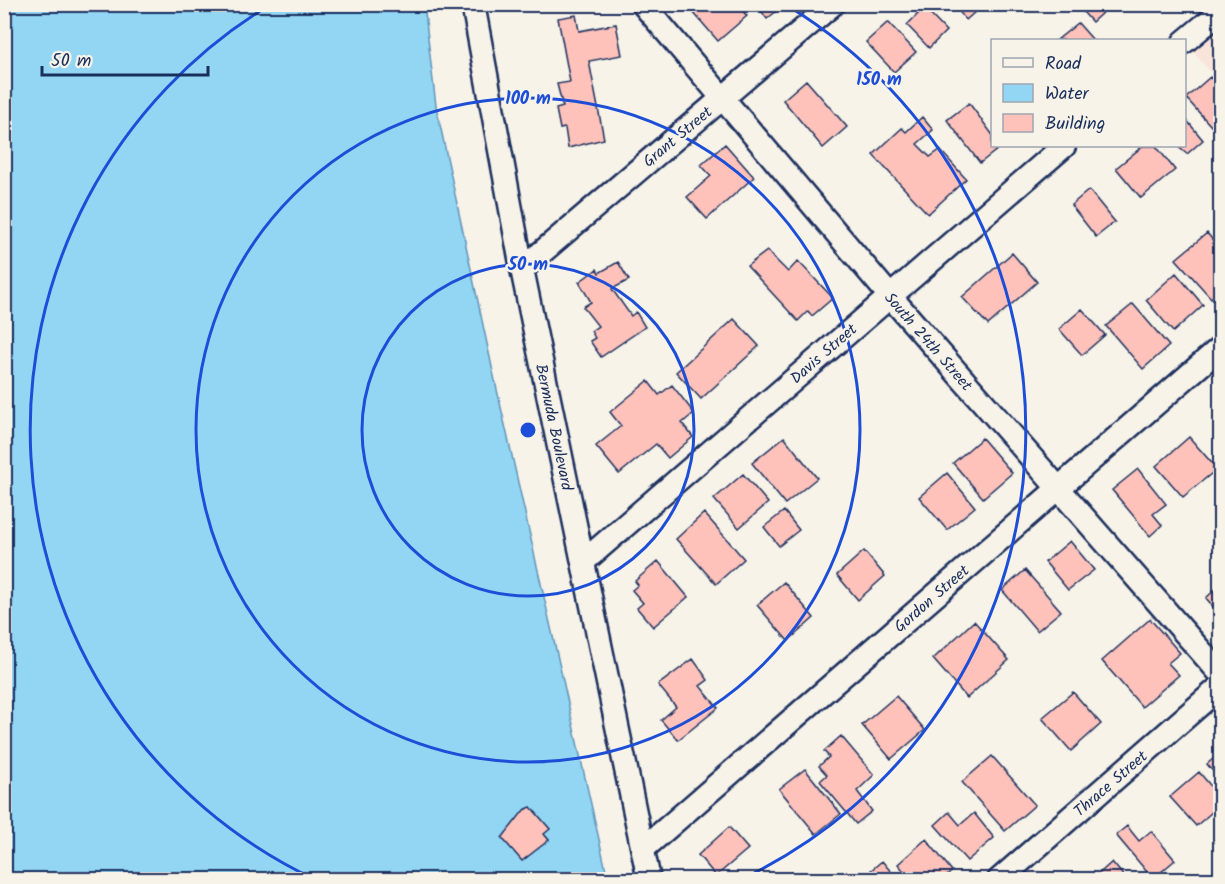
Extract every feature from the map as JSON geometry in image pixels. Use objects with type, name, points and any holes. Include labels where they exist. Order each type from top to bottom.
[{"type":"street","name":"Bermuda Boulevard","points":[[473,4],[522,269],[650,879]]},
{"type":"street","name":"South 24th Street","points":[[643,4],[889,295],[1221,673]]},
{"type":"street","name":"Grant Street","points":[[522,269],[833,4]]},
{"type":"street","points":[[1186,41],[1221,12]]},
{"type":"street","name":"Davis Street","points":[[583,562],[1063,147]]},
{"type":"street","name":"Gordon Street","points":[[643,849],[1221,348]]},
{"type":"street","name":"Thrace Street","points":[[999,879],[1221,687]]},
{"type":"shaded area","points":[[1220,13],[1220,83],[1186,44]]},
{"type":"water","points":[[5,5],[424,5],[436,106],[495,381],[608,879],[5,880]]},
{"type":"building","points":[[686,4],[737,4],[747,16],[718,41]]},
{"type":"building","points":[[756,4],[785,4],[767,19]]},
{"type":"building","points":[[953,4],[984,4],[966,20]]},
{"type":"building","points":[[1076,4],[1112,4],[1092,22]]},
{"type":"building","points":[[924,8],[946,31],[929,48],[907,25]]},
{"type":"building","points":[[576,15],[579,31],[616,24],[622,55],[589,61],[604,139],[568,148],[565,128],[560,129],[556,109],[563,107],[557,84],[570,82],[558,18]]},
{"type":"building","points":[[888,22],[916,52],[894,72],[866,42]]},
{"type":"building","points":[[1078,23],[1092,39],[1058,39]]},
{"type":"building","points":[[1210,77],[1220,88],[1220,136],[1186,98]]},
{"type":"building","points":[[806,80],[847,127],[823,148],[783,100]]},
{"type":"building","points":[[969,103],[991,133],[991,147],[1001,147],[980,163],[947,120]]},
{"type":"building","points":[[922,117],[933,130],[917,144],[930,157],[940,150],[966,179],[928,214],[873,155],[902,128],[906,132]]},
{"type":"building","points":[[1186,119],[1203,140],[1187,154],[1178,147],[1186,147]]},
{"type":"building","points":[[725,144],[754,177],[707,219],[687,197],[711,176],[701,165]]},
{"type":"building","points":[[1142,147],[1157,147],[1175,170],[1141,198],[1116,168]]},
{"type":"building","points":[[1089,190],[1115,222],[1096,237],[1071,205]]},
{"type":"building","points":[[1207,233],[1220,249],[1220,290],[1211,298],[1176,259]]},
{"type":"building","points":[[767,251],[788,272],[798,261],[833,298],[812,316],[808,311],[798,321],[747,266]]},
{"type":"building","points":[[1012,253],[1037,282],[988,325],[962,297]]},
{"type":"building","points":[[618,262],[629,280],[612,289],[631,316],[636,312],[645,327],[601,357],[590,341],[595,338],[591,331],[598,326],[583,307],[591,302],[579,282],[597,269],[599,273]]},
{"type":"building","points":[[1176,273],[1203,305],[1173,332],[1146,300]]},
{"type":"building","points":[[1133,304],[1169,346],[1143,369],[1106,326]]},
{"type":"building","points":[[1082,309],[1105,335],[1082,355],[1059,329]]},
{"type":"building","points":[[734,319],[759,346],[701,399],[676,372]]},
{"type":"building","points":[[648,381],[659,395],[672,385],[694,413],[682,423],[693,437],[668,458],[656,444],[619,474],[596,446],[621,426],[610,412]]},
{"type":"building","points":[[784,437],[817,478],[785,504],[752,463]]},
{"type":"building","points":[[1189,437],[1217,469],[1183,497],[1156,466]]},
{"type":"building","points":[[982,438],[1012,473],[983,498],[953,463]]},
{"type":"building","points":[[1138,469],[1166,504],[1153,514],[1162,525],[1150,536],[1112,490]]},
{"type":"building","points":[[947,473],[975,507],[947,530],[919,497]]},
{"type":"building","points":[[743,474],[768,503],[739,528],[714,499]]},
{"type":"building","points":[[784,511],[799,530],[779,546],[764,527]]},
{"type":"building","points":[[704,513],[744,559],[716,584],[676,539]]},
{"type":"building","points":[[1070,541],[1094,570],[1068,590],[1045,562]]},
{"type":"building","points":[[864,551],[885,576],[858,600],[837,575]]},
{"type":"building","points":[[658,561],[688,597],[653,627],[637,608],[643,603],[632,590],[638,585],[635,581]]},
{"type":"building","points":[[1025,570],[1061,611],[1037,631],[1002,590]]},
{"type":"building","points":[[784,582],[814,618],[788,641],[757,605]]},
{"type":"building","points":[[1220,585],[1220,615],[1206,598]]},
{"type":"building","points":[[1150,619],[1180,653],[1168,663],[1179,675],[1142,707],[1102,661]]},
{"type":"building","points":[[974,621],[1009,660],[967,698],[933,659]]},
{"type":"building","points":[[693,659],[708,680],[700,686],[718,708],[678,740],[661,720],[676,707],[658,685]]},
{"type":"building","points":[[1073,692],[1101,724],[1071,751],[1042,718]]},
{"type":"building","points":[[896,696],[925,730],[891,759],[862,725]]},
{"type":"building","points":[[841,736],[874,775],[857,791],[872,811],[856,824],[820,781],[827,775],[819,766],[829,757],[824,751]]},
{"type":"building","points":[[1220,753],[1220,780],[1207,764]]},
{"type":"building","points":[[992,756],[1035,805],[1005,831],[962,782]]},
{"type":"building","points":[[805,769],[841,814],[816,834],[779,789]]},
{"type":"building","points":[[1199,772],[1220,797],[1220,805],[1196,826],[1170,797]]},
{"type":"building","points":[[531,807],[550,829],[544,834],[549,840],[522,861],[502,838],[524,810]]},
{"type":"building","points":[[949,812],[960,825],[974,813],[994,838],[967,861],[935,825]]},
{"type":"building","points":[[1127,826],[1139,841],[1151,831],[1175,860],[1153,879],[1116,835]]},
{"type":"building","points":[[729,827],[748,849],[716,876],[698,855]]},
{"type":"building","points":[[926,839],[952,871],[943,880],[911,880],[898,864]]},
{"type":"building","points":[[882,861],[898,880],[867,880],[864,876]]},
{"type":"building","points":[[1112,862],[1127,880],[1092,880]]}]
